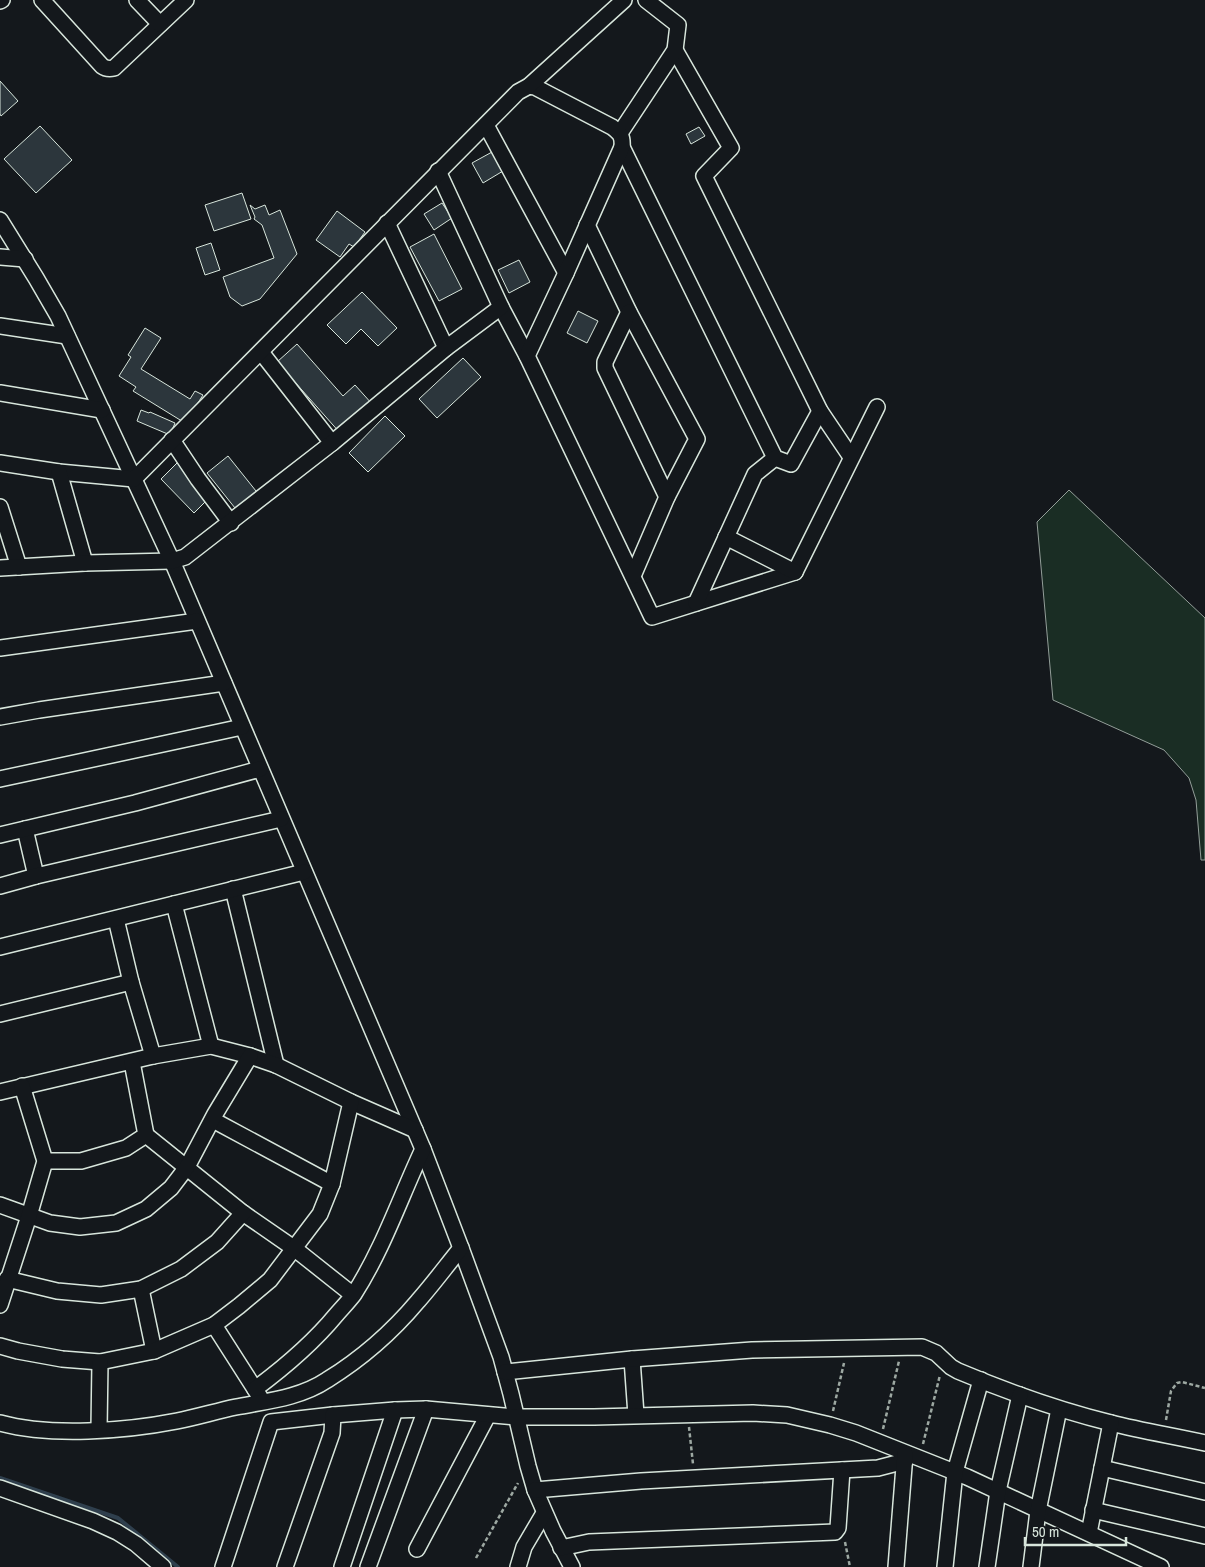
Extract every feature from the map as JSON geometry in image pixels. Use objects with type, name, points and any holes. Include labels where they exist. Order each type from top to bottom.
[{"type":"street","points":[[42,0],[105,68],[114,68],[186,0]]},
{"type":"street","points":[[137,0],[160,24]]},
{"type":"street","points":[[0,463],[59,472],[134,478],[518,92],[529,86],[624,0]]},
{"type":"street","points":[[526,356],[566,273],[621,140],[675,50],[678,25],[646,0]]},
{"type":"street","points":[[675,50],[731,148],[704,176],[820,411],[851,457]]},
{"type":"street","points":[[529,86],[535,87],[612,127],[621,140],[774,458],[792,464],[820,411]]},
{"type":"street","points":[[486,126],[566,273]]},
{"type":"street","points":[[438,171],[501,307],[652,617],[794,572],[876,407]]},
{"type":"street","points":[[0,220],[47,297],[67,336],[172,561],[415,1130],[461,1248],[505,1372],[535,1490],[544,1513],[572,1567]]},
{"type":"street","points":[[387,223],[446,348]]},
{"type":"street","points":[[587,225],[629,312],[697,439],[667,497],[632,576]]},
{"type":"street","points":[[0,257],[25,259]]},
{"type":"street","points":[[0,568],[85,562],[172,561],[185,557],[332,443],[446,348],[501,307]]},
{"type":"street","points":[[629,312],[605,362],[604,368],[667,497]]},
{"type":"street","points":[[0,326],[67,336]]},
{"type":"street","points":[[260,352],[332,443]]},
{"type":"street","points":[[0,393],[102,410]]},
{"type":"street","points":[[172,440],[231,523]]},
{"type":"street","points":[[696,603],[755,474],[774,458]]},
{"type":"street","points":[[59,472],[85,562]]},
{"type":"street","points":[[0,507],[20,567]]},
{"type":"street","points":[[726,537],[794,572]]},
{"type":"street","points":[[0,648],[197,621]]},
{"type":"street","points":[[0,717],[49,708],[224,683]]},
{"type":"street","points":[[0,779],[242,727]]},
{"type":"street","points":[[0,835],[136,803],[260,770]]},
{"type":"street","points":[[0,886],[281,819]]},
{"type":"street","points":[[25,829],[36,876]]},
{"type":"street","points":[[0,947],[304,872]]},
{"type":"street","points":[[233,889],[276,1065]]},
{"type":"street","points":[[174,904],[211,1046]]},
{"type":"street","points":[[116,919],[131,982],[153,1056]]},
{"type":"street","points":[[0,1014],[131,982]]},
{"type":"street","points":[[0,1092],[153,1056],[211,1046],[276,1065],[351,1102],[415,1130]]},
{"type":"street","points":[[0,1205],[50,1223],[80,1226],[116,1223],[146,1209],[172,1188],[187,1168],[212,1120],[250,1056]]},
{"type":"street","points":[[132,1062],[146,1135],[243,1213],[295,1249],[353,1295]]},
{"type":"street","points":[[0,1305],[29,1216],[44,1161],[22,1086]]},
{"type":"street","points":[[0,1346],[62,1359],[100,1362],[154,1351],[214,1325],[270,1280],[320,1214],[332,1184],[351,1102]]},
{"type":"street","points":[[212,1120],[332,1184]]},
{"type":"street","points":[[44,1161],[81,1161],[126,1148],[146,1135]]},
{"type":"street","points":[[255,1390],[285,1367],[316,1338],[353,1295],[381,1245],[404,1188],[423,1149]]},
{"type":"street","points":[[8,1279],[58,1291],[101,1295],[142,1289],[181,1269],[217,1242],[243,1213]]},
{"type":"street","points":[[0,1423],[38,1430],[68,1431],[143,1427],[263,1403],[297,1394],[325,1382],[356,1360],[383,1337],[418,1302],[461,1248]]},
{"type":"street","points":[[142,1289],[154,1351]]},
{"type":"street","points":[[214,1325],[263,1403]]},
{"type":"street","points":[[505,1372],[632,1359],[752,1350],[922,1347],[936,1353],[951,1367],[1059,1409],[1111,1424],[1205,1443]]},
{"type":"street","points":[[632,1359],[636,1415]]},
{"type":"street","points":[[99,1430],[100,1362]]},
{"type":"street","points":[[945,1567],[955,1472],[981,1380]]},
{"type":"street","points":[[987,1567],[998,1491],[1020,1395]]},
{"type":"street","points":[[224,1567],[271,1422],[333,1415],[426,1409],[516,1416],[753,1412],[787,1414],[830,1424],[879,1442],[905,1457]]},
{"type":"street","points":[[368,1567],[426,1409]]},
{"type":"street","points":[[1031,1567],[1038,1511],[1059,1409]]},
{"type":"street","points":[[342,1567],[395,1410]]},
{"type":"street","points":[[286,1567],[332,1433],[333,1415]]},
{"type":"street","points":[[416,1549],[488,1415]]},
{"type":"street","points":[[1089,1533],[1111,1424]]},
{"type":"street","points":[[896,1567],[905,1457]]},
{"type":"street","points":[[535,1490],[641,1481],[878,1468],[905,1457],[920,1458],[998,1491],[1161,1567]]},
{"type":"street","points":[[1102,1468],[1205,1492]]},
{"type":"street","points":[[562,1548],[589,1542],[835,1532],[837,1530],[842,1470]]},
{"type":"street","points":[[0,1488],[93,1521],[117,1532],[136,1544],[163,1567]]},
{"type":"street","points":[[1094,1510],[1205,1536]]},
{"type":"street","points":[[518,1567],[524,1548],[544,1513]]},
{"type":"path","points":[[879,1442],[903,1347]]},
{"type":"path","points":[[830,1424],[848,1348]]},
{"type":"path","points":[[920,1458],[944,1360]]},
{"type":"path","points":[[1163,1434],[1174,1386],[1182,1382],[1205,1388]]},
{"type":"path","points":[[688,1414],[694,1478]]},
{"type":"path","points":[[476,1558],[528,1466]]},
{"type":"path","points":[[837,1530],[844,1539],[850,1567]]},
{"type":"green space","points":[[1069,490],[1205,618],[1205,860],[1201,860],[1196,800],[1189,778],[1164,750],[1053,700],[1037,522]]},
{"type":"building","points":[[0,81],[18,101],[1,116],[0,114]]},
{"type":"building","points":[[40,126],[72,160],[36,193],[4,159]]},
{"type":"building","points":[[699,127],[705,136],[691,144],[686,134]]},
{"type":"building","points":[[492,152],[503,171],[483,183],[472,163]]},
{"type":"building","points":[[242,193],[251,219],[214,231],[205,205]]},
{"type":"building","points":[[442,203],[452,218],[434,230],[424,214]]},
{"type":"building","points":[[250,205],[255,209],[265,205],[269,215],[280,210],[297,254],[260,299],[242,306],[230,297],[223,277],[274,258],[262,225],[254,219],[255,217]]},
{"type":"building","points":[[337,211],[365,232],[354,247],[349,244],[340,257],[316,240]]},
{"type":"building","points":[[434,234],[462,289],[439,301],[410,247]]},
{"type":"building","points":[[211,243],[220,270],[205,275],[196,248]]},
{"type":"building","points":[[519,260],[530,282],[509,293],[498,270]]},
{"type":"building","points":[[362,292],[397,328],[378,346],[361,329],[346,344],[327,325]]},
{"type":"building","points":[[578,311],[598,321],[587,343],[567,333]]},
{"type":"building","points":[[145,328],[161,338],[141,369],[190,399],[195,391],[203,395],[185,423],[133,391],[136,387],[119,376],[131,357],[128,355]]},
{"type":"building","points":[[297,344],[343,396],[355,385],[373,405],[341,434],[277,362]]},
{"type":"building","points":[[463,358],[481,377],[437,418],[419,399]]},
{"type":"building","points":[[141,410],[175,423],[170,435],[137,421]]},
{"type":"building","points":[[385,416],[405,436],[368,472],[349,453]]},
{"type":"building","points":[[228,456],[260,496],[239,513],[207,473]]},
{"type":"building","points":[[177,463],[210,497],[194,513],[161,479]]},
{"type":"waterway","points":[[0,1478],[118,1518],[178,1567]]}]
